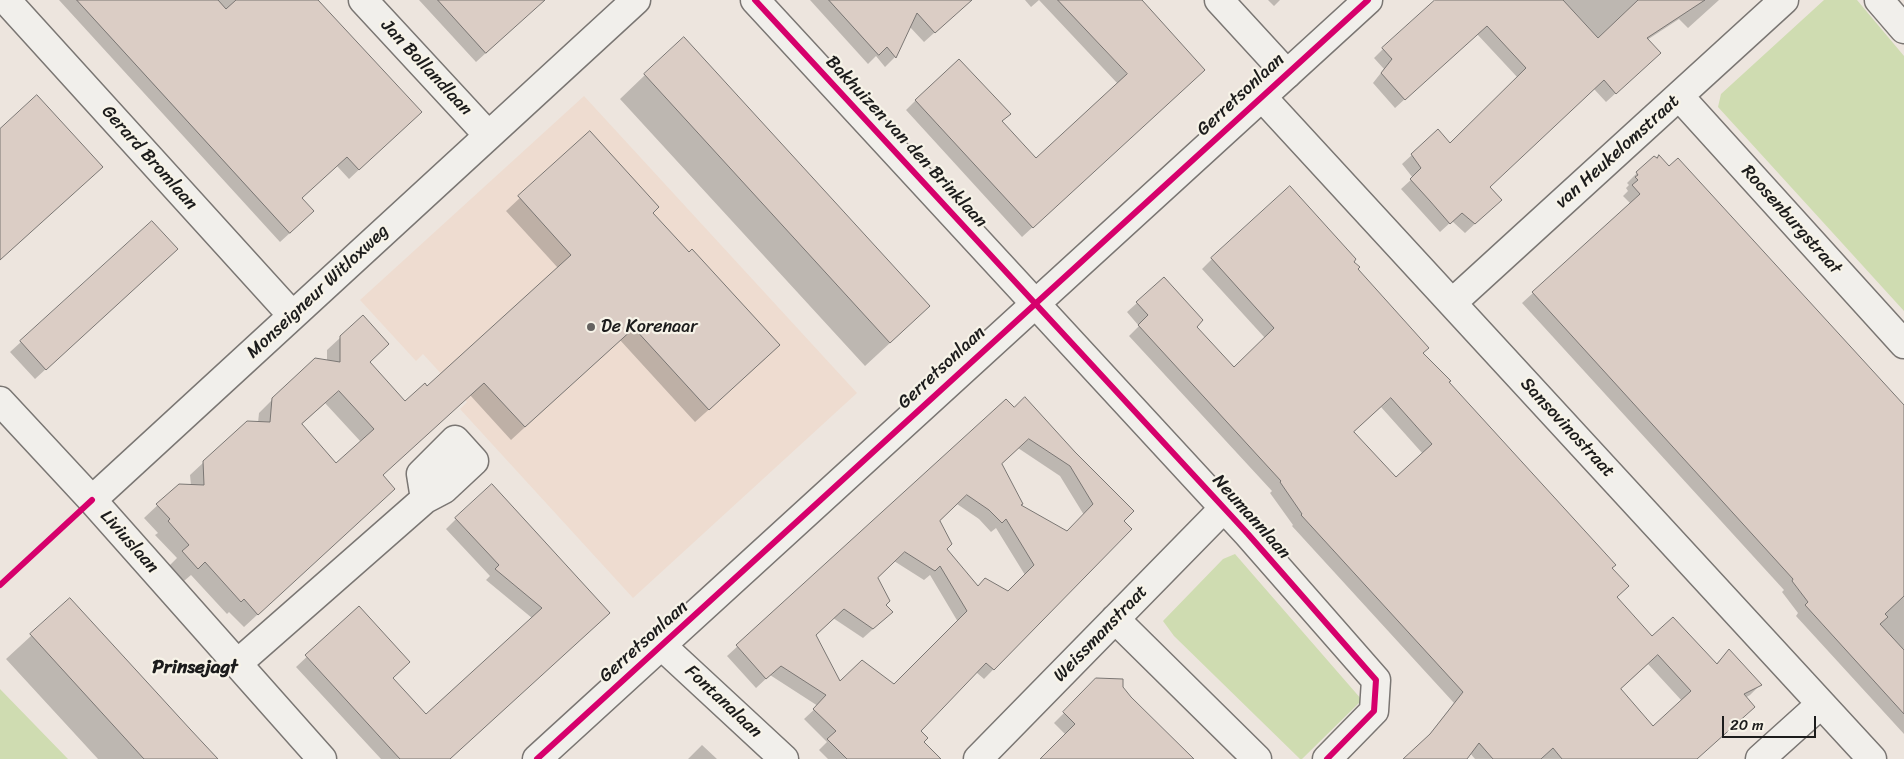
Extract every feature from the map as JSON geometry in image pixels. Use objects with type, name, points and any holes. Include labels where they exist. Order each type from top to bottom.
[{"type":"street","name":"Gerard Bromlaan","points":[[6,0],[292,316]]},
{"type":"street","name":"Jan Bollandlaan","points":[[363,0],[488,135]]},
{"type":"street","name":"Monseigneur Witloxweg","points":[[92,500],[636,0]]},
{"type":"street","name":"Bakhuizen van den Brinklaan","points":[[755,0],[1034,304]]},
{"type":"street","name":"Gerretsonlaan","points":[[1218,0],[1287,74]]},
{"type":"street","name":"Gerretsonlaan","points":[[537,759],[1368,0]]},
{"type":"street","name":"van Heukelomstraat","points":[[1452,303],[1784,0]]},
{"type":"street","points":[[1879,0],[1904,29]]},
{"type":"street","name":"Roosenburgstraat","points":[[1679,96],[1904,344]]},
{"type":"street","name":"Sansovinostraat","points":[[1262,97],[1872,759]]},
{"type":"street","name":"Neumannlaan","points":[[1034,304],[1224,508],[1376,680],[1374,711],[1327,759]]},
{"type":"street","name":"Liviuslaan","points":[[0,401],[92,500],[322,759]]},
{"type":"street","points":[[237,664],[425,499]]},
{"type":"street","name":"Weissmanstraat","points":[[978,759],[1224,508]]},
{"type":"street","points":[[1116,618],[1258,759]]},
{"type":"street","name":"Fontanalaan","points":[[662,646],[784,759]]},
{"type":"street","points":[[1760,759],[1821,704]]},
{"type":"shaded area","name":"De Korenaar","points":[[584,96],[857,393],[633,598],[460,409],[467,402],[423,354],[416,361],[360,300]]},
{"type":"green space","points":[[1824,0],[1857,0],[1904,56],[1904,311],[1718,107],[1721,94]]},
{"type":"green space","points":[[1235,554],[1362,700],[1302,759],[1174,636],[1163,621],[1223,559]]},
{"type":"green space","points":[[0,689],[68,759],[0,759]]},
{"type":"building","points":[[77,0],[218,0],[226,9],[236,0],[318,0],[422,112],[359,170],[347,157],[302,198],[314,211],[290,233]]},
{"type":"building","points":[[438,0],[545,0],[486,53]]},
{"type":"building","points":[[829,0],[972,0],[935,33],[917,13],[896,58],[887,47],[879,55]]},
{"type":"building","points":[[1058,0],[1142,0],[1205,70],[1033,228],[915,100],[959,59],[1011,114],[1002,121],[1036,158],[1127,74]]},
{"type":"building","points":[[1435,0],[1563,0],[1598,38],[1638,0],[1705,0],[1647,38],[1661,53],[1616,94],[1604,80],[1490,187],[1502,200],[1475,224],[1462,213],[1450,224],[1410,179],[1421,168],[1411,154],[1438,129],[1450,143],[1526,68],[1487,26],[1405,100],[1381,73],[1392,59],[1382,48]]},
{"type":"building","points":[[684,37],[930,306],[890,343],[644,74]]},
{"type":"building","points":[[37,95],[103,167],[0,260],[0,129]]},
{"type":"building","points":[[590,131],[659,207],[653,213],[689,252],[692,249],[780,345],[709,410],[634,328],[525,427],[484,383],[383,475],[395,489],[258,615],[244,599],[241,602],[205,562],[198,569],[182,551],[189,545],[168,521],[170,519],[156,504],[179,484],[204,485],[203,461],[247,421],[270,422],[272,398],[315,358],[340,362],[340,336],[363,315],[389,344],[370,362],[405,401],[425,383],[427,386],[571,255],[518,196]],"holes":[[[339,391],[374,429],[336,463],[302,424]]]},
{"type":"building","points":[[1659,155],[1669,166],[1678,158],[1904,405],[1904,596],[1885,614],[1888,617],[1880,624],[1904,650],[1904,714],[1805,605],[1808,602],[1792,581],[1793,579],[1532,292],[1640,194],[1632,185],[1638,180],[1635,177],[1638,175],[1636,172],[1654,156],[1657,158]]},
{"type":"building","points":[[1290,186],[1356,259],[1354,262],[1360,267],[1358,269],[1429,348],[1423,353],[1451,381],[1449,382],[1616,565],[1612,568],[1629,586],[1617,597],[1652,636],[1673,617],[1717,664],[1729,649],[1762,685],[1744,694],[1755,707],[1697,759],[1562,759],[1553,748],[1541,759],[1493,759],[1479,743],[1467,759],[1403,759],[1430,734],[1463,692],[1301,515],[1281,481],[1138,325],[1148,315],[1136,302],[1164,277],[1203,320],[1197,327],[1234,367],[1274,328],[1211,258]],"holes":[[[1391,398],[1432,444],[1396,477],[1354,432]],[[1658,655],[1691,691],[1653,726],[1621,689]]]},
{"type":"building","points":[[152,221],[178,249],[46,370],[20,341]]},
{"type":"building","points":[[1025,397],[1075,452],[1134,511],[1124,521],[1132,529],[994,670],[986,663],[921,731],[928,738],[924,742],[941,759],[847,759],[827,739],[836,731],[813,709],[826,695],[781,666],[766,679],[736,645],[1006,399],[1014,407]],"holes":[[[1029,439],[1070,466],[1093,504],[1067,531],[1021,505],[1023,504],[1002,464]],[[967,495],[989,510],[1002,523],[1006,519],[1034,565],[1008,591],[985,578],[978,586],[947,549],[952,544],[940,521]],[[905,552],[935,571],[940,566],[967,611],[894,684],[862,660],[840,681],[816,635],[844,609],[873,629],[893,612],[886,605],[890,601],[878,578]]]},
{"type":"building","points":[[492,484],[610,613],[450,759],[400,759],[305,655],[359,606],[410,662],[393,678],[426,714],[542,608],[495,569],[499,565],[455,518]]},
{"type":"building","points":[[70,598],[218,759],[144,759],[30,634]]},
{"type":"building","points":[[1096,678],[1123,679],[1123,687],[1131,697],[1194,759],[1040,759],[1075,724],[1063,712]]},
{"type":"cycle path","points":[[755,0],[1248,534],[1376,680],[1374,711],[1327,759]]},
{"type":"cycle path","points":[[537,759],[1368,0]]},
{"type":"cycle path","points":[[0,585],[92,500]]},
{"type":"place","name":"De Korenaar","points":[[591,327]]},
{"type":"district","name":"Prinsejagt","points":[[195,668]]}]
